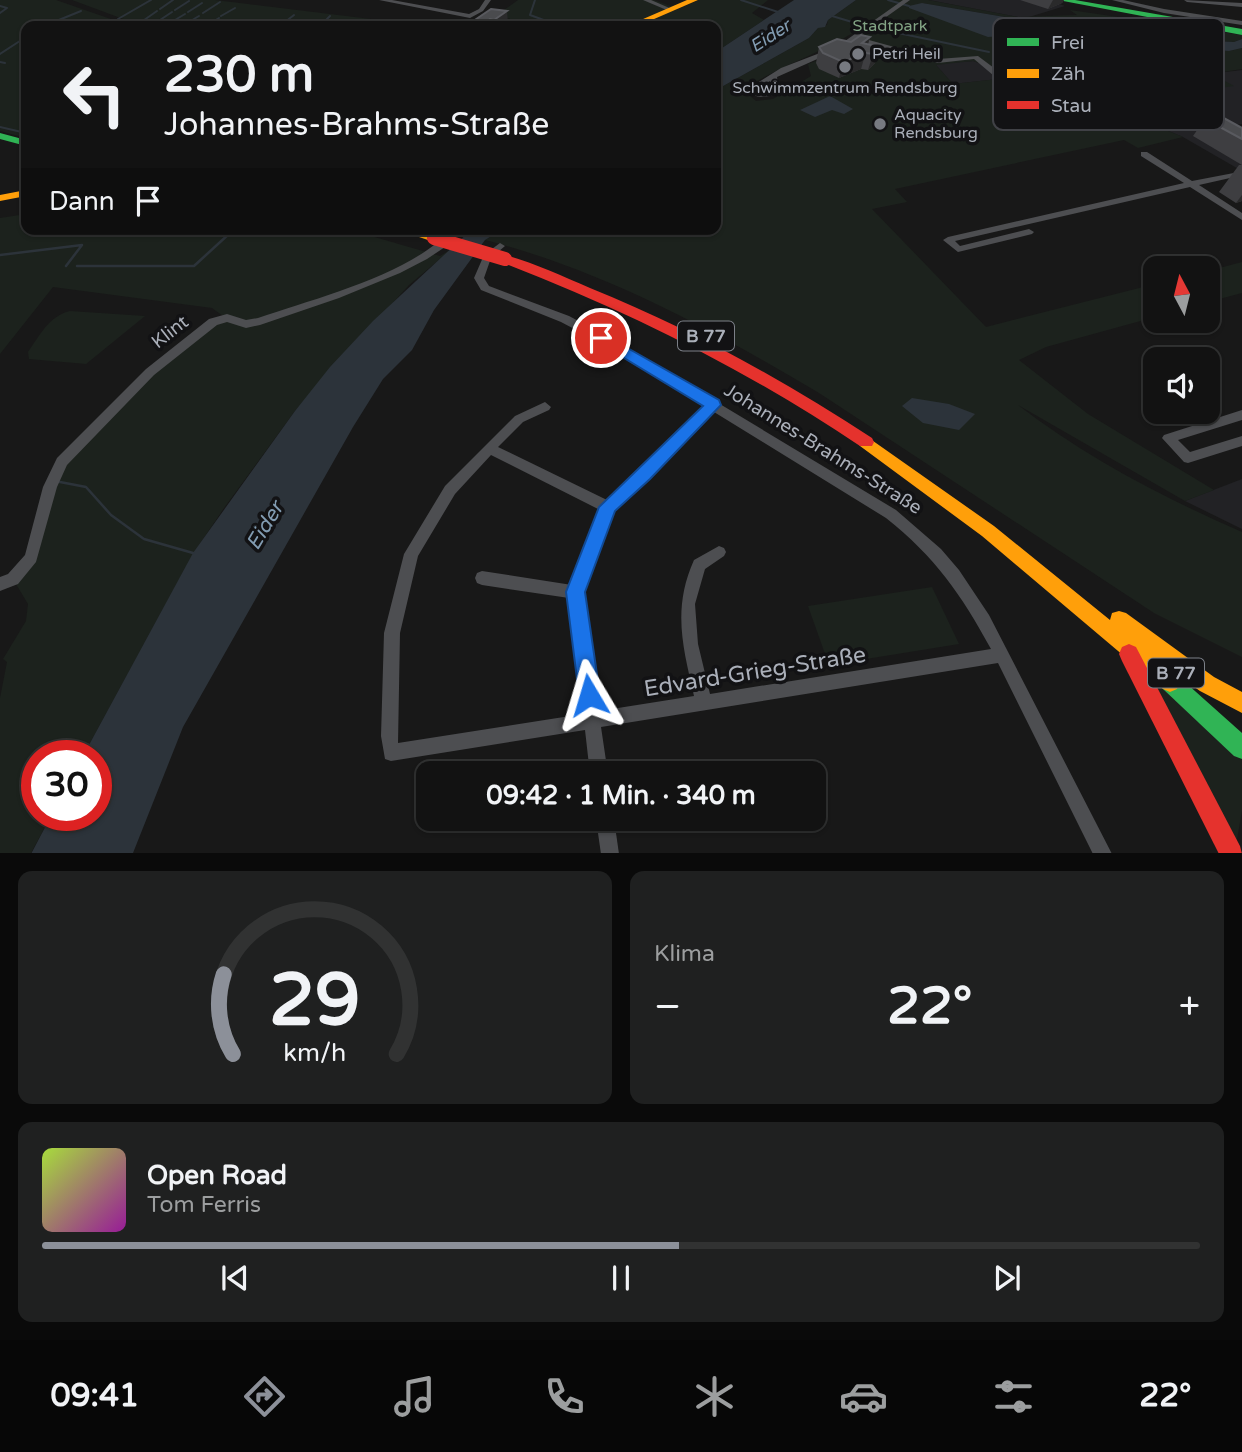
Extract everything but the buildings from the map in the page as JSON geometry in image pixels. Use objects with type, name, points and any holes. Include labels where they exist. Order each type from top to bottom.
[{"type":"main road","points":[[644,21],[694,0]]},
{"type":"main road","points":[[1062,0],[1163,18]]},
{"type":"main road","points":[[1224,29],[1242,32]]},
{"type":"main road","points":[[0,136],[21,142]]},
{"type":"main road","points":[[0,142],[21,147]]},
{"type":"main road","points":[[0,198],[21,194]]},
{"type":"main road","name":"B 77","points":[[449,235],[561,271],[658,312],[813,396],[888,443],[982,511],[1110,614],[1242,731]]},
{"type":"main road","name":"B 77","points":[[505,253],[654,318],[705,344],[812,406],[962,509],[1119,637],[1242,748]]},
{"type":"main road","points":[[1110,614],[1207,684],[1242,703]]},
{"type":"main road","points":[[1119,637],[1231,853]]},
{"type":"street","points":[[382,0],[470,16],[481,10],[488,0]]},
{"type":"street","points":[[646,0],[671,10]]},
{"type":"street","points":[[1115,0],[1210,18]]},
{"type":"street","points":[[1187,0],[1242,5]]},
{"type":"street","points":[[773,76],[853,38],[904,3]]},
{"type":"street","points":[[1224,20],[1242,23]]},
{"type":"street","points":[[853,38],[939,61],[976,57],[993,71]]},
{"type":"street","points":[[1143,154],[1242,217]]},
{"type":"street","points":[[1020,224],[1030,232],[958,250],[948,240],[1236,174]]},
{"type":"street","name":"Klint","points":[[0,584],[13,579],[31,558],[50,487],[62,462],[150,372],[213,322],[227,318],[246,324],[260,321],[375,279],[414,262],[449,241],[443,235]]},
{"type":"street","name":"Johannes-Brahms-Straße","points":[[505,253],[487,257],[479,278],[485,288],[565,319],[713,405],[891,514],[921,536],[942,557],[973,601],[1104,853]]},
{"type":"street","points":[[597,761],[576,592],[608,507],[645,474],[713,405]]},
{"type":"street","points":[[545,407],[519,419],[489,448],[608,507]]},
{"type":"street","points":[[1242,430],[1236,417],[1168,438],[1188,458],[1242,440]]},
{"type":"street","name":"Edvard-Grieg-Straße","points":[[489,448],[450,490],[411,554],[392,633],[389,736],[391,753],[1001,655]]},
{"type":"street","points":[[704,703],[690,644],[688,604],[699,565],[719,552]]},
{"type":"street","points":[[482,578],[576,592]]},
{"type":"street","points":[[607,831],[610,853]]},
{"type":"shaded area","points":[[929,0],[1048,0],[1065,6],[1029,17],[1018,17]]},
{"type":"shaded area","points":[[973,61],[982,64],[993,74],[993,80],[953,84],[935,64]]},
{"type":"shaded area","points":[[1242,70],[1242,124],[1224,126],[1224,72]]},
{"type":"shaded area","points":[[1166,130],[1223,130],[1242,142],[1242,171]]},
{"type":"shaded area","points":[[1242,479],[1242,529],[1185,501]]},
{"type":"green space","points":[[0,0],[56,0],[117,21],[21,21],[21,137],[0,131]]},
{"type":"green space","points":[[72,0],[215,0],[387,21],[129,21]]},
{"type":"green space","points":[[518,0],[654,0],[673,7],[667,9],[673,11],[699,0],[768,0],[752,13],[764,20],[721,49],[721,21],[517,21],[497,15]]},
{"type":"green space","name":"Stadtpark","points":[[856,0],[928,0],[1018,17],[1077,15],[1070,10],[1125,18],[1010,18],[922,3],[993,34],[993,74],[982,64],[973,61],[936,65],[953,84],[993,80],[993,130],[1166,130],[1183,137],[1138,148],[1124,140],[895,189],[907,202],[872,209],[986,327],[1143,287],[1143,320],[1046,347],[1019,360],[1088,414],[1214,490],[1185,501],[1018,405],[1071,442],[1126,475],[1242,532],[1242,657],[1154,613],[819,393],[739,347],[615,285],[573,268],[485,240],[493,235],[721,235],[721,87],[809,38],[818,28],[827,25],[828,20]],"holes":[[[856,31],[863,33],[845,50],[808,64],[811,76],[773,99],[756,101],[743,90]]]},
{"type":"green space","points":[[1224,32],[1242,35],[1242,39],[1224,42]]},
{"type":"green space","points":[[1242,48],[1242,69],[1224,72],[1224,51]]},
{"type":"green space","points":[[1224,80],[1234,86],[1224,87]]},
{"type":"green space","points":[[21,215],[21,235],[368,235],[440,256],[452,249],[409,285],[295,411],[193,554],[92,740],[21,740],[21,831],[43,831],[31,853],[0,853],[0,698],[7,662],[3,659],[26,621],[28,604],[13,579],[22,570],[62,462],[150,372],[226,318],[212,308],[53,287],[0,354],[0,218]]},
{"type":"green space","points":[[1242,262],[1242,293],[1220,299],[1220,268]]},
{"type":"green space","points":[[70,311],[145,316],[86,364],[29,359],[28,352],[46,327],[56,317]]},
{"type":"green space","points":[[932,587],[959,644],[829,665],[808,606]]},
{"type":"green space","points":[[1140,665],[1242,760],[1242,811],[1236,845]]},
{"type":"water","name":"Eider","points":[[794,0],[856,0],[828,20],[825,27],[818,28],[809,38],[721,87],[721,49]]},
{"type":"water","points":[[922,3],[1010,18],[993,18],[993,37],[988,37],[909,6]]},
{"type":"water","points":[[1242,39],[1242,48],[1224,51],[1224,42]]},
{"type":"water","points":[[830,96],[853,109],[844,114],[832,110],[815,117],[800,110]]},
{"type":"water","name":"Eider","points":[[466,235],[493,235],[485,240],[434,310],[412,350],[383,379],[353,427],[183,727],[133,853],[32,853],[43,831],[112,831],[112,740],[92,740],[193,553],[330,367],[373,321]]},
{"type":"water","points":[[912,398],[949,404],[975,414],[959,430],[923,423],[902,406]]},
{"type":"waterway","points":[[118,19],[151,0]]},
{"type":"waterway","points":[[160,9],[173,0]]},
{"type":"waterway","points":[[535,0],[530,15],[546,21]]},
{"type":"waterway","name":"Eider","points":[[741,0],[778,12]]},
{"type":"waterway","points":[[888,0],[909,6]]},
{"type":"waterway","points":[[175,10],[189,1]]},
{"type":"waterway","points":[[203,13],[220,2]]},
{"type":"waterway","points":[[188,12],[202,3]]},
{"type":"waterway","points":[[0,6],[7,8],[0,13]]},
{"type":"waterway","points":[[221,16],[235,8]]},
{"type":"waterway","points":[[56,21],[81,11]]},
{"type":"waterway","points":[[143,21],[157,11]]},
{"type":"waterway","points":[[158,21],[172,12]]},
{"type":"waterway","points":[[173,21],[185,14]]},
{"type":"waterway","points":[[286,21],[294,15]]},
{"type":"waterway","points":[[190,21],[199,16]]},
{"type":"waterway","points":[[325,21],[330,16]]},
{"type":"waterway","points":[[832,16],[852,22]]},
{"type":"waterway","points":[[214,21],[219,18]]},
{"type":"waterway","points":[[856,23],[864,25]]},
{"type":"waterway","points":[[879,29],[989,52]]},
{"type":"waterway","points":[[0,54],[21,40]]},
{"type":"waterway","points":[[0,62],[5,63]]},
{"type":"waterway","points":[[0,127],[21,132]]},
{"type":"waterway","points":[[77,266],[194,266],[228,235]]},
{"type":"waterway","points":[[0,255],[82,245],[66,266]]},
{"type":"waterway","points":[[60,482],[86,487],[111,515],[144,539],[193,553]]},
{"type":"traffic: fast","points":[[1062,0],[1163,18]]},
{"type":"traffic: fast","points":[[1224,29],[1242,32]]},
{"type":"traffic: fast","points":[[0,136],[21,142]]},
{"type":"traffic: fast","points":[[1170,682],[1242,748]]},
{"type":"traffic: slow","points":[[643,21],[694,0]]},
{"type":"traffic: slow","points":[[0,198],[21,194]]},
{"type":"traffic: slow","points":[[423,235],[434,238]]},
{"type":"traffic: slow","points":[[866,442],[988,531],[1170,682]]},
{"type":"traffic: slow","points":[[1119,620],[1207,684],[1242,703]]},
{"type":"traffic: jam","points":[[434,238],[505,259]]},
{"type":"traffic: jam","points":[[505,259],[599,296],[691,339],[780,387],[866,442]]},
{"type":"traffic: jam","points":[[1129,654],[1231,853]]},
{"type":"place","name":"Petri Heil","points":[[858,54]]},
{"type":"place","name":"Schwimmzentrum Rendsburg","points":[[845,67]]},
{"type":"place","name":"Aquacity Rendsburg","points":[[880,124]]},
{"type":"route","points":[[589,695],[576,592],[608,507],[678,442],[713,405],[601,338]]}]
